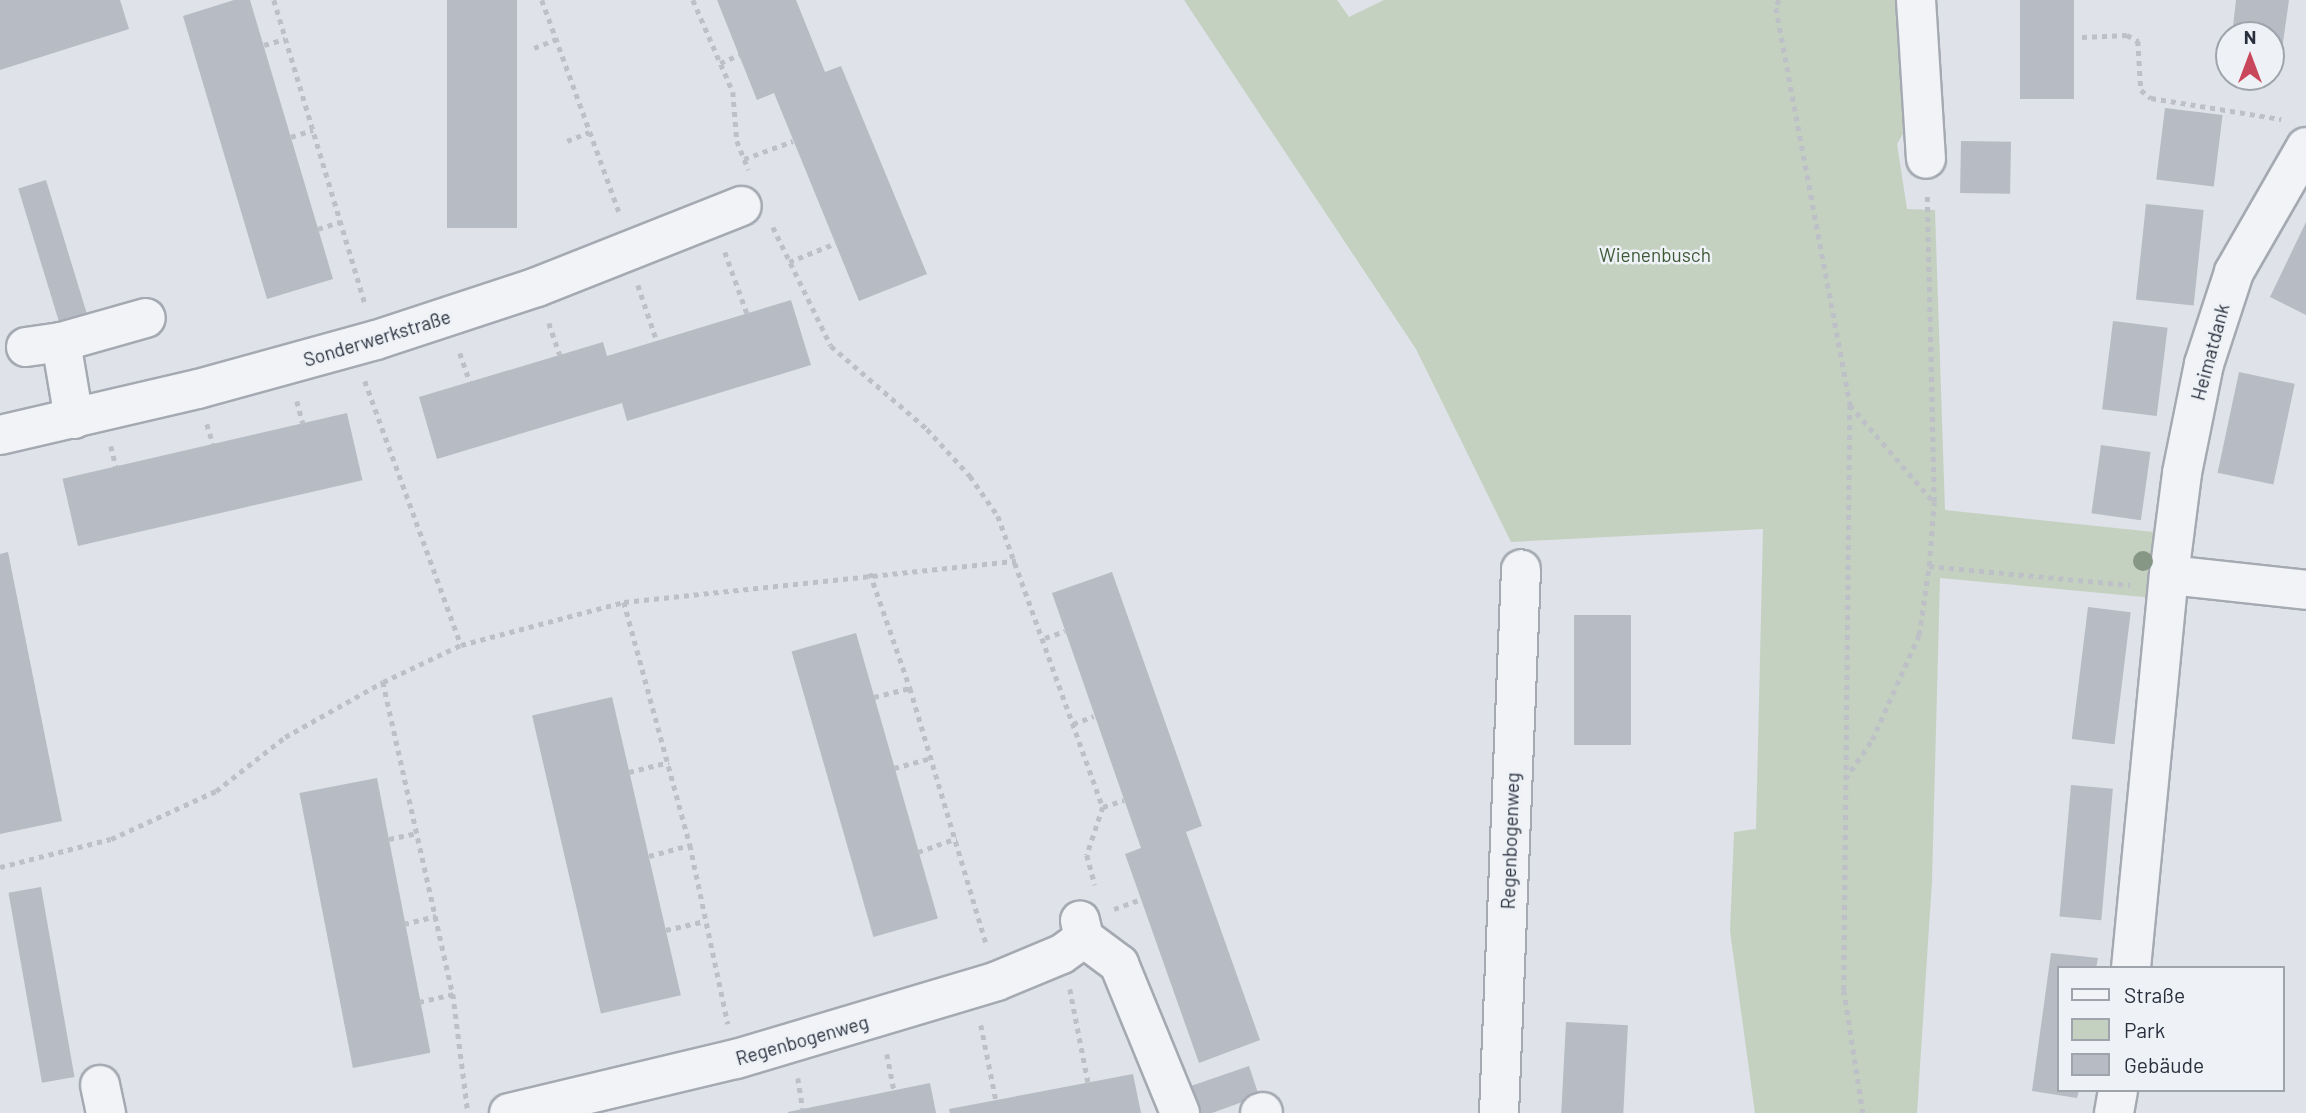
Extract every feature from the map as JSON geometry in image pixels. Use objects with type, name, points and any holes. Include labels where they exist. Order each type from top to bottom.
[{"type":"street","points":[[1916,0],[1926,159]]},
{"type":"street","name":"Heimatdank","points":[[2131,966],[2153,580],[2182,473],[2204,364],[2234,272],[2300,134]]},
{"type":"street","name":"Sonderwerkstraße","points":[[0,435],[74,419],[364,343],[631,252],[744,206]]},
{"type":"street","points":[[74,419],[43,345],[146,318]]},
{"type":"street","name":"Regenbogenweg","points":[[1499,1113],[1521,569]]},
{"type":"street","points":[[2153,580],[2306,590]]},
{"type":"street","points":[[1081,926],[1119,964],[1180,1113]]},
{"type":"street","name":"Regenbogenweg","points":[[509,1113],[736,1059],[983,985],[1081,926]]},
{"type":"street","points":[[2114,1113],[2118,1092]]},
{"type":"path","points":[[274,0],[340,222],[364,343],[461,645]]},
{"type":"path","points":[[542,0],[631,252],[657,341]]},
{"type":"path","points":[[693,0],[733,92],[737,141],[744,159],[747,313]]},
{"type":"path","points":[[1776,0],[1850,405],[1844,990],[1863,1113]]},
{"type":"path","points":[[2082,37],[2127,35],[2138,41],[2141,90],[2151,98],[2300,134]]},
{"type":"path","points":[[264,45],[285,39]]},
{"type":"path","points":[[534,48],[556,40]]},
{"type":"path","points":[[720,63],[740,55]]},
{"type":"path","points":[[291,138],[313,130]]},
{"type":"path","points":[[567,141],[589,132]]},
{"type":"path","points":[[744,159],[793,141]]},
{"type":"path","points":[[1845,780],[1872,740],[1919,635],[1929,566],[1934,502],[1926,159]]},
{"type":"path","points":[[744,206],[789,262],[831,346],[928,429],[970,476],[998,516],[1016,561],[1103,807],[1087,855],[1081,926],[1088,1082]]},
{"type":"path","points":[[318,229],[340,222]]},
{"type":"path","points":[[789,262],[836,243]]},
{"type":"path","points":[[1850,405],[1934,502]]},
{"type":"path","points":[[0,867],[111,839],[216,791],[285,737],[383,681],[461,645],[624,602],[870,573],[1016,561]]},
{"type":"path","points":[[1929,566],[2153,580]]},
{"type":"path","points":[[870,573],[910,688],[957,838],[983,985],[980,1016],[996,1100]]},
{"type":"path","points":[[624,602],[690,845],[736,1059]]},
{"type":"path","points":[[1045,638],[1065,631]]},
{"type":"path","points":[[383,681],[453,994],[468,1113]]},
{"type":"path","points":[[874,698],[910,688]]},
{"type":"path","points":[[1073,724],[1094,716]]},
{"type":"path","points":[[894,768],[931,758]]},
{"type":"path","points":[[629,772],[669,762]]},
{"type":"path","points":[[1103,807],[1124,800]]},
{"type":"path","points":[[389,839],[418,834]]},
{"type":"path","points":[[918,852],[957,838]]},
{"type":"path","points":[[649,856],[690,845]]},
{"type":"path","points":[[404,923],[436,916]]},
{"type":"path","points":[[666,930],[705,921]]},
{"type":"path","points":[[419,1002],[453,994]]},
{"type":"green space","name":"Wienenbusch","points":[[1184,0],[1337,0],[1349,17],[1384,0],[1908,0],[1914,115],[1897,144],[1907,209],[1935,210],[1945,510],[2163,533],[2154,598],[1940,578],[1932,881],[1917,1113],[1755,1113],[1730,931],[1734,832],[1756,829],[1763,529],[1511,542],[1416,349]]},
{"type":"building","points":[[0,0],[120,0],[129,29],[0,70]]},
{"type":"building","points":[[234,0],[250,0],[333,279],[267,299],[183,16]]},
{"type":"building","points":[[447,0],[517,0],[517,228],[447,228]]},
{"type":"building","points":[[717,0],[796,0],[825,72],[841,66],[927,274],[859,301],[774,93],[757,100]]},
{"type":"building","points":[[2020,0],[2074,0],[2074,99],[2020,99]]},
{"type":"building","points":[[2236,0],[2289,0],[2285,28],[2285,21],[2234,21]]},
{"type":"building","points":[[2165,108],[2223,115],[2214,187],[2156,179]]},
{"type":"building","points":[[1961,141],[2011,142],[2010,194],[1960,193]]},
{"type":"building","points":[[46,180],[88,318],[60,326],[18,188]]},
{"type":"building","points":[[2146,204],[2204,210],[2194,306],[2136,299]]},
{"type":"building","points":[[2306,222],[2306,315],[2270,297]]},
{"type":"building","points":[[791,300],[811,365],[627,421],[622,403],[437,459],[419,397],[603,342],[607,356]]},
{"type":"building","points":[[2113,321],[2168,328],[2157,416],[2102,409]]},
{"type":"building","points":[[2239,372],[2295,384],[2273,485],[2218,473]]},
{"type":"building","points":[[347,413],[363,480],[78,546],[62,479]]},
{"type":"building","points":[[2101,445],[2151,452],[2141,520],[2091,513]]},
{"type":"building","points":[[8,552],[62,821],[0,834],[0,554]]},
{"type":"building","points":[[1112,572],[1202,826],[1186,832],[1260,1040],[1199,1063],[1125,854],[1141,848],[1052,593]]},
{"type":"building","points":[[2088,607],[2131,612],[2114,744],[2072,739]]},
{"type":"building","points":[[1574,615],[1631,615],[1631,745],[1574,745]]},
{"type":"building","points":[[856,633],[938,918],[873,937],[792,651]]},
{"type":"building","points":[[612,697],[681,995],[601,1014],[532,715]]},
{"type":"building","points":[[377,778],[430,1053],[353,1068],[299,793]]},
{"type":"building","points":[[2071,785],[2113,789],[2101,920],[2059,916]]},
{"type":"building","points":[[41,887],[75,1077],[42,1083],[9,893]]},
{"type":"building","points":[[2051,953],[2098,958],[2096,966],[2058,966],[2058,1092],[2078,1092],[2077,1098],[2032,1091]]},
{"type":"building","points":[[1566,1022],[1628,1025],[1623,1113],[1561,1113]]},
{"type":"building","points":[[1249,1066],[1259,1096],[1212,1113],[1197,1113],[1188,1087]]},
{"type":"building","points":[[1133,1074],[1141,1113],[950,1113],[949,1109]]},
{"type":"building","points":[[930,1083],[936,1113],[788,1113],[788,1112]]}]
